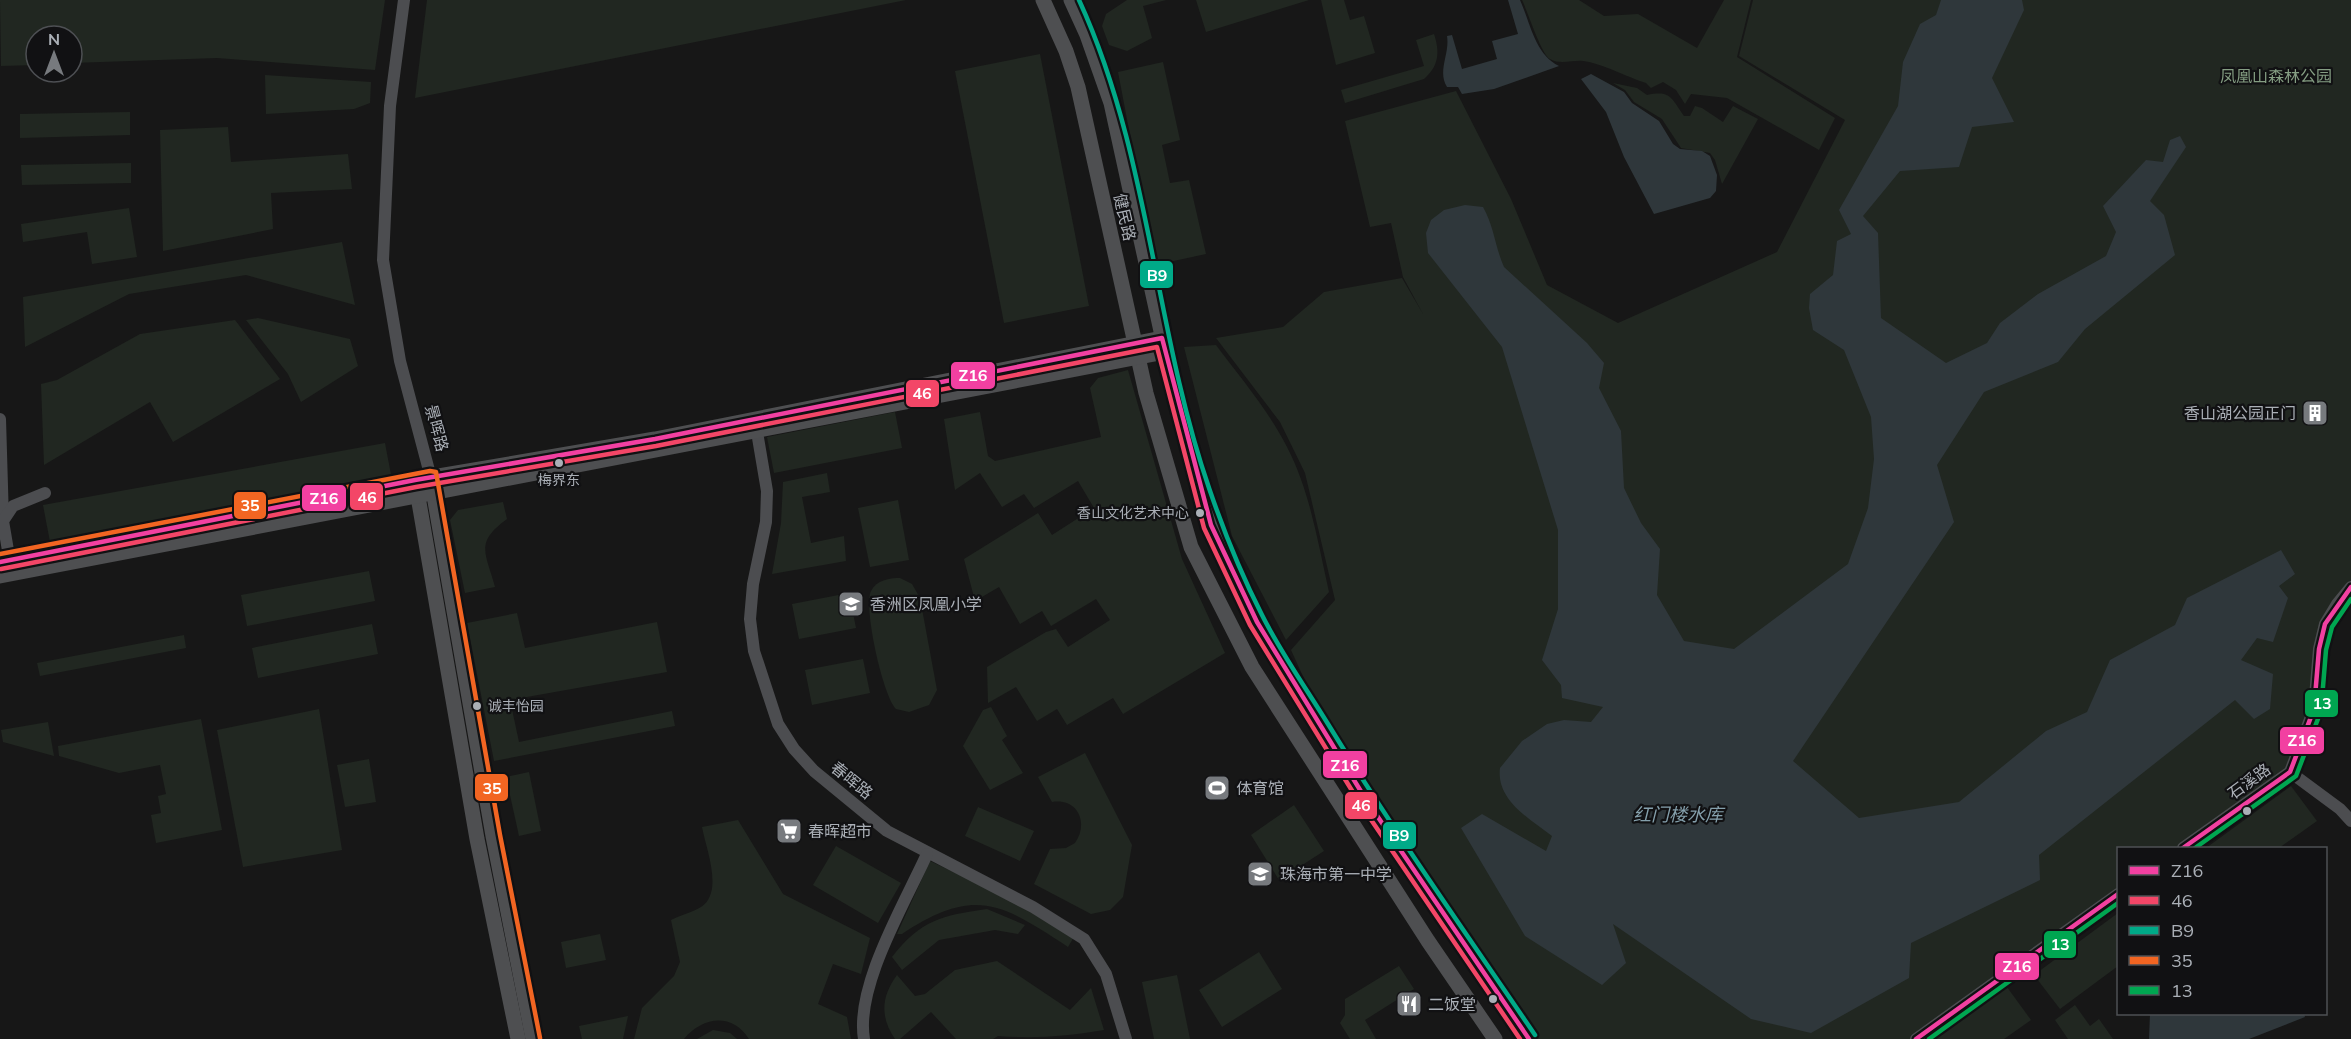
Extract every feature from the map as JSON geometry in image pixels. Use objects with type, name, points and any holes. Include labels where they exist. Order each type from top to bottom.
[{"type":"main road","name":"健民路","points":[[1043,0],[1066,51],[1078,87],[1136,350],[1191,547],[1240,645],[1428,941],[1495,1039]]},
{"type":"main road","name":"健民路","points":[[1071,0],[1087,35],[1111,102],[1163,345],[1211,525],[1257,622],[1365,798],[1529,1039]]},
{"type":"main road","points":[[433,485],[655,439],[1163,345]]},
{"type":"main road","points":[[5,568],[416,488],[757,432],[1136,350]]},
{"type":"main road","name":"景晖路","points":[[433,485],[493,836],[533,1039]]},
{"type":"main road","points":[[416,488],[477,839],[518,1039]]},
{"type":"street","name":"景晖路","points":[[404,0],[390,106],[383,260],[400,361],[433,485]]},
{"type":"street","points":[[0,419],[5,568]]},
{"type":"street","name":"春晖路","points":[[757,432],[767,491],[766,522],[753,584],[750,619],[754,651],[775,716],[794,749],[814,771],[886,831],[1033,907],[1084,939],[1106,974],[1126,1039]]},
{"type":"street","points":[[3,521],[12,506],[45,493]]},
{"type":"street","name":"石溪路","points":[[2186,847],[2290,772],[2314,709],[2319,648],[2325,624],[2351,587]]},
{"type":"street","points":[[2290,772],[2340,809],[2351,821]]},
{"type":"street","points":[[864,1039],[863,1014],[871,980],[927,854]]},
{"type":"street","points":[[1916,1039],[2117,895]]},
{"type":"green space","points":[[0,0],[385,0],[375,70],[217,58],[84,63],[84,24],[24,24],[24,65],[1,66]]},
{"type":"green space","points":[[427,0],[906,0],[415,98]]},
{"type":"green space","points":[[1127,0],[1166,0],[1143,6],[1152,38],[1127,51],[1109,45],[1102,26],[1106,14]]},
{"type":"green space","points":[[1196,0],[1309,0],[1206,32]]},
{"type":"green space","points":[[1321,0],[1344,0],[1350,20],[1364,16],[1375,53],[1336,65]]},
{"type":"green space","points":[[1522,0],[1579,0],[1604,16],[1638,14],[1697,48],[1724,0],[1751,0],[1737,57],[1835,118],[1819,150],[1727,98],[1691,94],[1685,104],[1676,90],[1663,82],[1651,88],[1646,83],[1590,62],[1554,61],[1546,56]]},
{"type":"green space","name":"凤凰山森林公园","points":[[1753,0],[2351,0],[2351,587],[2330,614],[2317,696],[2290,772],[2183,847],[2117,847],[2117,895],[1915,1039],[1529,1039],[1338,753],[1291,650],[1335,600],[1305,473],[1280,422],[1216,338],[1283,327],[1324,292],[1402,278],[1423,314],[1403,277],[1391,223],[1370,227],[1345,121],[1456,91],[1511,199],[1547,285],[1618,323],[1777,252],[1845,120],[1739,56]]},
{"type":"green space","points":[[1434,34],[1437,58],[1433,69],[1424,79],[1345,103],[1341,90],[1424,66],[1416,40]]},
{"type":"green space","points":[[1040,54],[1089,306],[1004,323],[955,71]]},
{"type":"green space","points":[[1163,62],[1180,140],[1162,145],[1170,183],[1189,180],[1206,254],[1155,265],[1118,72]]},
{"type":"green space","points":[[265,75],[371,82],[370,103],[354,109],[266,114]]},
{"type":"green space","points":[[1613,83],[1637,88],[1647,95],[1666,95],[1673,100],[1684,116],[1690,116],[1695,106],[1723,122],[1733,106],[1758,119],[1722,184],[1715,160],[1710,153],[1681,148],[1662,119],[1634,102],[1625,90]]},
{"type":"green space","points":[[130,112],[130,135],[20,138],[20,114]]},
{"type":"green space","points":[[228,127],[231,162],[348,154],[352,189],[271,193],[273,229],[163,251],[160,130]]},
{"type":"green space","points":[[131,163],[131,183],[22,185],[21,165]]},
{"type":"green space","points":[[129,208],[137,257],[92,264],[87,232],[23,242],[21,224]]},
{"type":"green space","points":[[342,242],[355,305],[246,275],[129,294],[25,347],[23,297]]},
{"type":"green space","points":[[258,318],[350,339],[358,366],[301,402],[288,374],[246,320]]},
{"type":"green space","points":[[235,320],[280,379],[173,442],[150,402],[44,465],[41,384],[57,380],[140,334]]},
{"type":"green space","points":[[1216,345],[1263,407],[1287,447],[1302,481],[1317,536],[1329,592],[1286,640],[1232,536],[1184,347]]},
{"type":"green space","points":[[1128,370],[1182,559],[1225,653],[1123,714],[1113,698],[1067,725],[1057,709],[1037,721],[1016,687],[988,703],[987,667],[1046,632],[1056,629],[1068,647],[1110,620],[1096,599],[1051,626],[1042,611],[1020,624],[999,587],[975,601],[964,559],[1038,513],[1052,535],[1094,508],[1078,481],[1034,508],[1024,494],[1002,507],[980,473],[955,490],[944,419],[980,412],[988,456],[995,461],[1101,437],[1090,388],[1098,378]]},
{"type":"green space","points":[[895,412],[902,448],[774,473],[767,437]]},
{"type":"green space","points":[[385,443],[392,480],[50,542],[43,505]]},
{"type":"green space","points":[[827,473],[830,492],[802,497],[811,543],[844,536],[846,561],[772,574],[781,523],[783,482]]},
{"type":"green space","points":[[898,500],[909,560],[870,567],[858,508]]},
{"type":"green space","points":[[503,502],[507,519],[490,535],[485,549],[495,587],[465,593],[450,520],[458,510]]},
{"type":"green space","points":[[369,571],[375,601],[247,626],[241,595]]},
{"type":"green space","points":[[900,578],[912,584],[920,598],[937,690],[929,705],[909,712],[896,709],[885,688],[872,632],[869,600],[871,591],[877,584],[884,580]]},
{"type":"green space","points":[[849,593],[856,628],[799,639],[792,604]]},
{"type":"green space","points":[[517,613],[525,648],[657,622],[667,672],[510,700],[519,742],[672,711],[675,726],[494,761],[467,623]]},
{"type":"green space","points":[[372,624],[378,654],[258,678],[252,648]]},
{"type":"green space","points":[[184,635],[186,648],[40,676],[37,663]]},
{"type":"green space","points":[[863,659],[870,693],[812,705],[805,670]]},
{"type":"green space","points":[[991,707],[1007,736],[1002,740],[1023,773],[990,790],[963,746],[983,710]]},
{"type":"green space","points":[[319,709],[342,850],[243,867],[217,730]]},
{"type":"green space","points":[[201,719],[222,830],[156,843],[151,815],[161,813],[158,796],[166,794],[160,765],[119,773],[59,756],[58,746]]},
{"type":"green space","points":[[48,722],[54,756],[3,742],[1,730]]},
{"type":"green space","points":[[1085,753],[1132,845],[1123,897],[1110,910],[1091,914],[1034,884],[1050,849],[1066,848],[1075,843],[1081,828],[1081,820],[1074,808],[1069,804],[1052,802],[1038,777]]},
{"type":"green space","points":[[369,759],[376,802],[345,807],[337,765]]},
{"type":"green space","points":[[529,772],[541,831],[519,836],[506,777]]},
{"type":"green space","points":[[2291,786],[2317,821],[2280,847],[2207,847]]},
{"type":"green space","points":[[1294,805],[1324,851],[1279,880],[1251,835]]},
{"type":"green space","points":[[978,807],[1034,831],[1020,861],[965,836]]},
{"type":"green space","points":[[738,820],[783,894],[870,938],[861,974],[833,964],[818,1004],[847,1017],[851,1039],[749,1039],[742,1030],[734,1025],[726,1021],[717,1021],[699,1026],[684,1039],[634,1039],[642,1008],[674,976],[680,962],[671,920],[701,907],[708,900],[711,891],[712,870],[702,827]]},
{"type":"green space","points":[[836,846],[901,883],[878,923],[813,885]]},
{"type":"green space","points":[[930,861],[1029,908],[1074,937],[1068,947],[1005,911],[987,906],[969,905],[949,910],[927,919],[902,934],[897,934]]},
{"type":"green space","points":[[987,909],[1025,925],[1018,934],[995,930],[939,940],[902,970],[892,957],[913,934],[933,921]]},
{"type":"green space","points":[[2117,914],[2117,967],[2060,1009],[2034,975]]},
{"type":"green space","points":[[600,934],[606,960],[566,968],[561,942]]},
{"type":"green space","points":[[1259,952],[1282,989],[1222,1027],[1199,990]]},
{"type":"green space","points":[[997,961],[1070,1010],[1091,988],[1104,1030],[1051,1036],[956,1039],[931,1012],[900,1039],[895,1039],[887,1023],[884,1007],[888,991],[897,975],[915,996],[925,994],[955,970]]},
{"type":"green space","points":[[1399,966],[1414,989],[1365,1020],[1376,1039],[1350,1039],[1340,1023],[1345,1015],[1345,999]]},
{"type":"green space","points":[[1177,975],[1190,1039],[1154,1039],[1142,982]]},
{"type":"green space","points":[[2004,983],[2031,1020],[2004,1039],[1927,1039]]},
{"type":"green space","points":[[2075,1005],[2090,1026],[2099,1019],[2113,1039],[2068,1039],[2055,1020]]},
{"type":"green space","points":[[628,1016],[623,1039],[582,1039],[579,1026]]},
{"type":"green space","points":[[713,1030],[730,1033],[737,1039],[697,1039]]},
{"type":"water","points":[[1508,0],[1520,0],[1539,46],[1551,61],[1559,66],[1494,89],[1462,94],[1458,87],[1447,87],[1443,69],[1447,36],[1452,35],[1462,69],[1497,59],[1492,41],[1518,34]]},
{"type":"water","name":"红门楼水库","points":[[1941,0],[2022,0],[2024,10],[1992,78],[2014,122],[1972,127],[1959,167],[1900,171],[1863,216],[1878,233],[1881,318],[1946,363],[1987,343],[2000,323],[2038,294],[2106,256],[2116,232],[2103,206],[2146,160],[2163,162],[2170,140],[2180,136],[2186,147],[2150,201],[2164,215],[2175,255],[2085,329],[2058,362],[1984,392],[1937,465],[1954,522],[1793,761],[1859,818],[1959,802],[2046,731],[2087,712],[2110,660],[2175,625],[2187,598],[2281,550],[2295,574],[2279,586],[2288,598],[2273,642],[2257,638],[2241,660],[2273,674],[2270,709],[2254,719],[2235,700],[2039,855],[2040,880],[1911,943],[1909,978],[1811,1033],[1751,1019],[1613,924],[1626,963],[1602,985],[1525,936],[1461,828],[1482,814],[1546,851],[1552,836],[1516,808],[1509,799],[1503,790],[1500,768],[1522,741],[1547,724],[1564,720],[1591,722],[1603,707],[1562,698],[1561,685],[1542,660],[1558,609],[1558,530],[1502,347],[1428,253],[1426,233],[1431,220],[1444,210],[1465,205],[1483,207],[1504,267],[1587,343],[1604,363],[1599,388],[1621,431],[1624,488],[1641,523],[1660,549],[1657,595],[1684,641],[1734,649],[1848,564],[1868,508],[1874,459],[1871,417],[1844,350],[1813,330],[1809,308],[1810,294],[1833,275],[1837,241],[1851,234],[1839,210],[1898,106],[1903,62],[1920,24],[1936,15]]},
{"type":"water","points":[[1591,74],[1624,92],[1632,103],[1659,121],[1673,144],[1680,149],[1702,151],[1710,156],[1717,175],[1716,191],[1710,198],[1654,214],[1624,157],[1606,112],[1581,79]]},
{"type":"water","points":[[2150,1015],[2304,1015],[2305,1017],[2249,1039],[2149,1039]]},
{"type":"transit line","name":"B9","points":[[1079,0],[1103,59],[1122,119],[1137,180],[1175,366],[1191,428],[1209,488],[1240,568],[1277,643],[1353,764],[1535,1035]]},
{"type":"transit line","name":"Z16","points":[[0,562],[415,480],[655,439],[1162,338],[1211,525],[1257,622],[1365,798],[1529,1039]]},
{"type":"transit line","name":"46","points":[[1,569],[416,487],[656,446],[1157,347],[1204,528],[1250,625],[1359,802],[1520,1039]]},
{"type":"transit line","name":"35","points":[[0,554],[430,471],[436,472],[500,835],[540,1038]]},
{"type":"transit line","name":"Z16","points":[[2184,847],[2290,772],[2314,709],[2319,649],[2325,624],[2351,587]]},
{"type":"transit line","name":"13","points":[[2196,847],[2296,776],[2321,711],[2326,650],[2332,627],[2351,599]]},
{"type":"transit line","name":"Z16","points":[[1916,1039],[2117,895]]},
{"type":"transit line","name":"13","points":[[1929,1039],[2117,904]]},
{"type":"place","name":"香山湖公园正门","points":[[2315,413]]},
{"type":"place","name":"梅界东","points":[[559,463]]},
{"type":"place","name":"香山文化艺术中心","points":[[1200,513]]},
{"type":"place","name":"香洲区凤凰小学","points":[[851,604]]},
{"type":"place","name":"诚丰怡园","points":[[477,706]]},
{"type":"place","name":"体育馆","points":[[1217,788]]},
{"type":"place","name":"春晖超市","points":[[789,831]]},
{"type":"place","name":"珠海市第一中学","points":[[1260,874]]},
{"type":"place","name":"二饭堂","points":[[1409,1004]]}]
